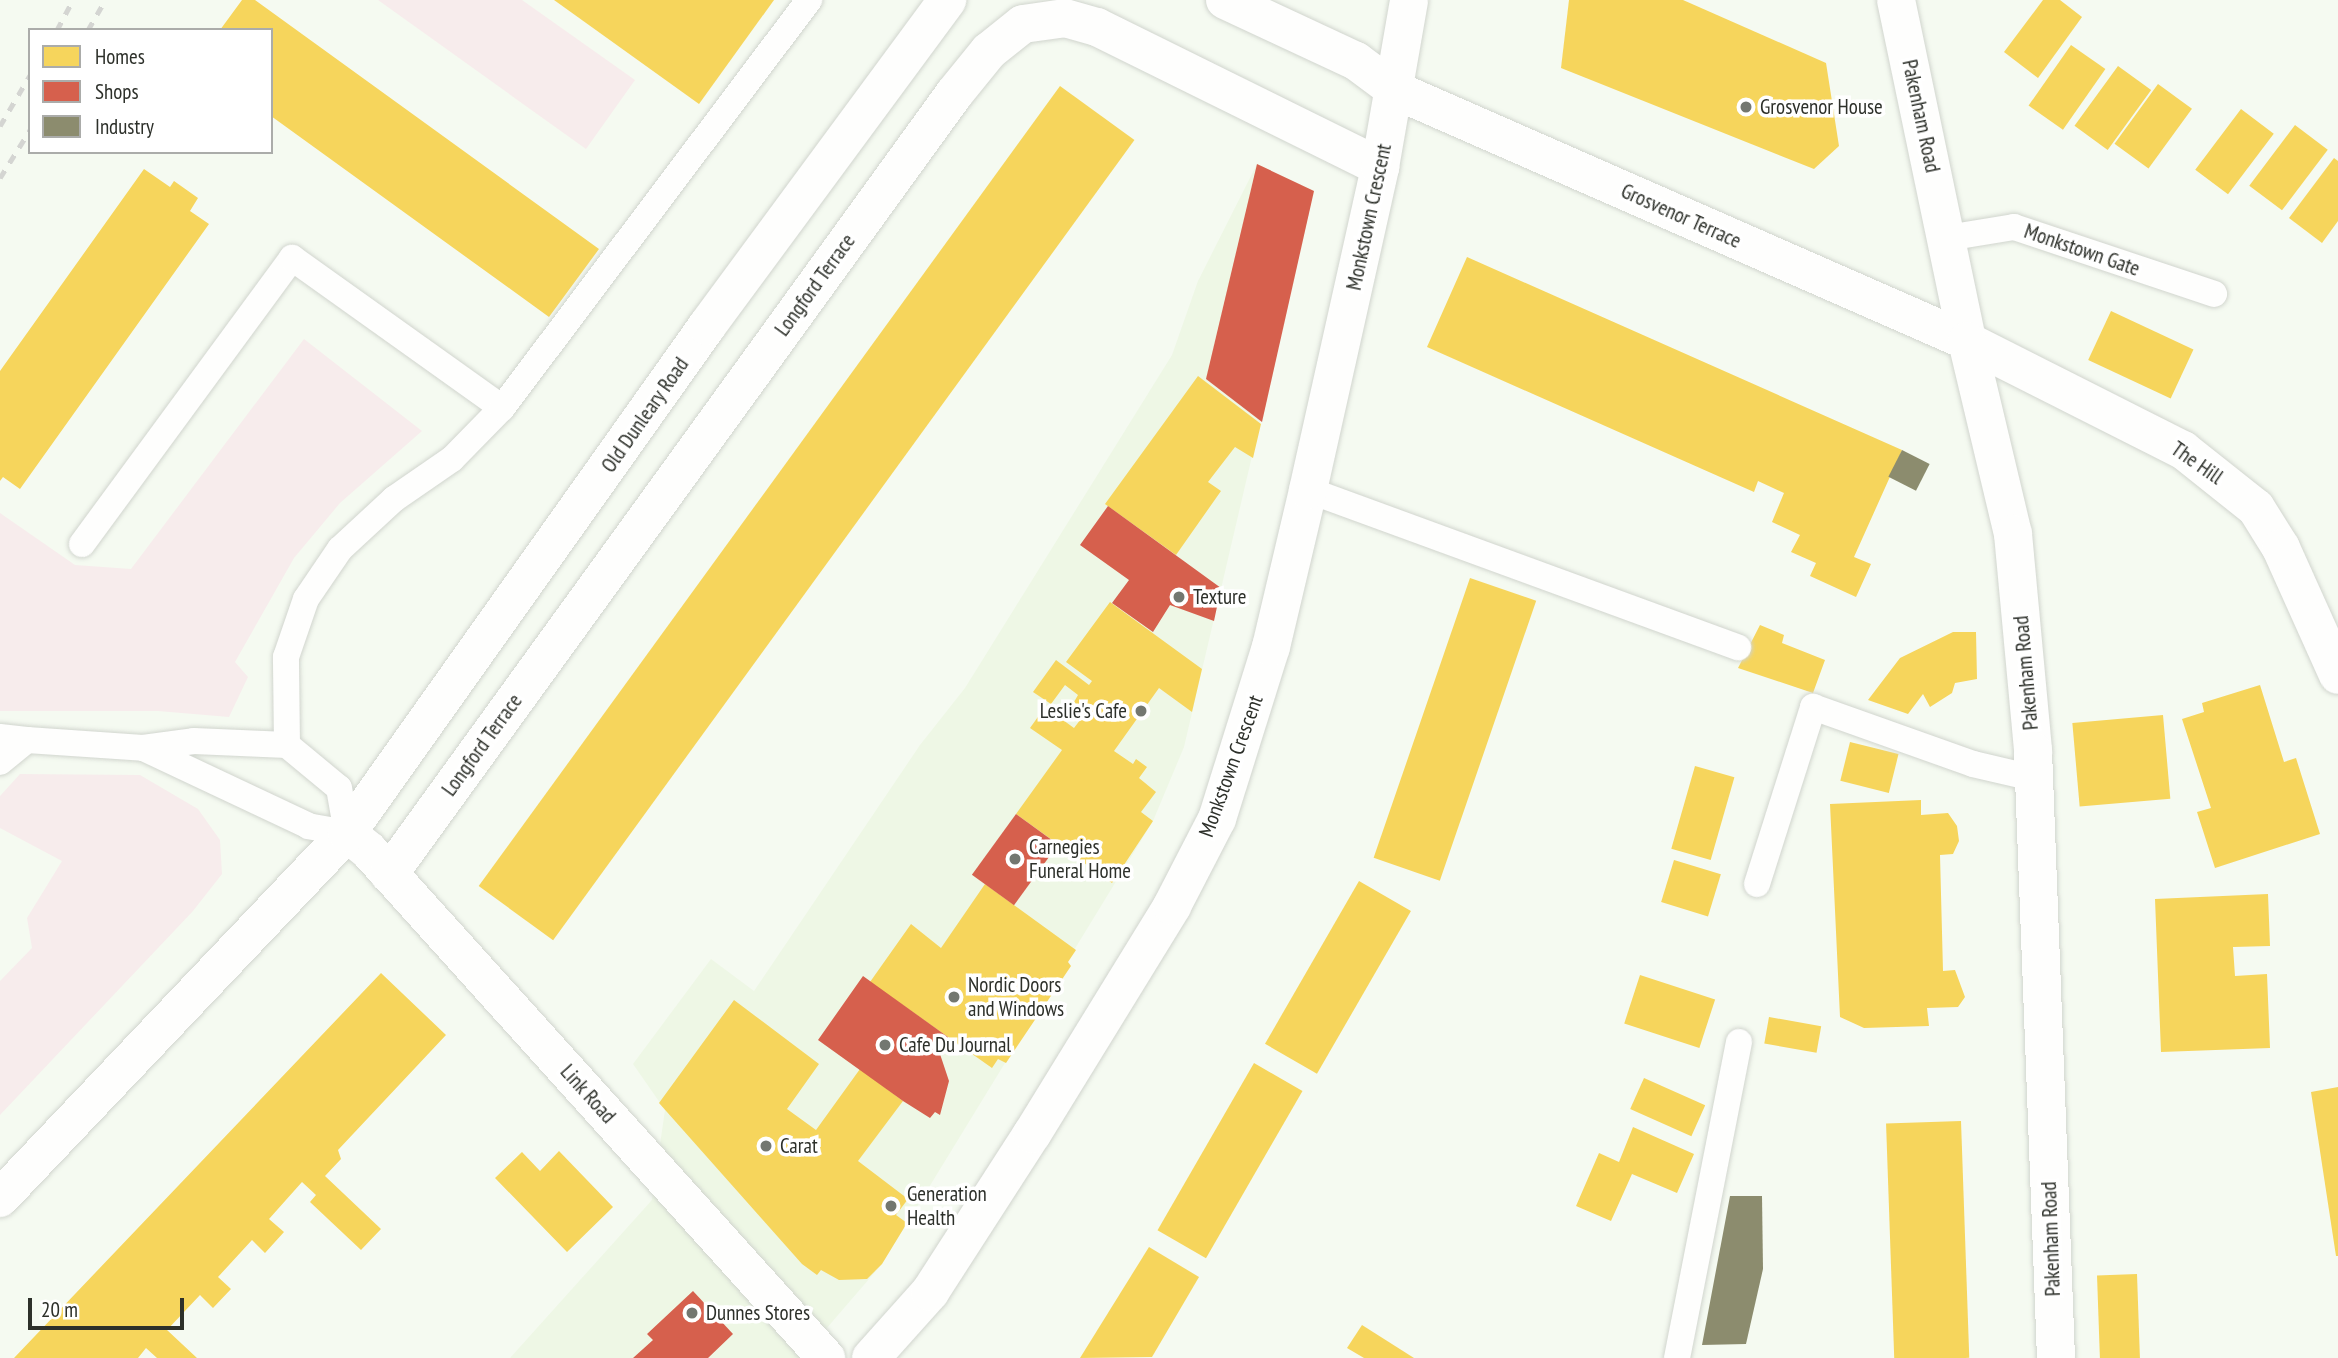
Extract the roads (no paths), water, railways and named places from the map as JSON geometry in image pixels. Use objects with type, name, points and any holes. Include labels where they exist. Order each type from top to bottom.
[{"type":"main road","name":"Old Dunleary Road","points":[[347,832],[708,326],[947,0]]},
{"type":"main road","name":"Grosvenor Terrace","points":[[1224,0],[1356,61],[1395,90],[1967,341]]},
{"type":"main road","name":"Monkstown Crescent","points":[[872,1358],[930,1292],[1032,1134],[1172,906],[1217,819],[1271,647],[1308,490],[1380,167],[1409,0]]},
{"type":"main road","name":"Pakenham Road","points":[[1896,0],[1967,341],[2013,534],[2033,778],[2056,1358]]},
{"type":"main road","name":"Longford Terrace","points":[[389,874],[954,94],[989,51],[1023,24],[1065,18],[1097,27],[1380,167]]},
{"type":"main road","name":"The Hill","points":[[1967,341],[2183,450],[2256,508],[2281,548],[2338,675]]},
{"type":"main road","name":"Link Road","points":[[347,832],[389,874],[826,1358]]},
{"type":"main road","points":[[0,1198],[347,832]]},
{"type":"lane","points":[[287,745],[286,657],[306,599],[340,549],[394,499],[452,459],[502,408],[809,0]]},
{"type":"lane","name":"Monkstown Gate","points":[[1947,238],[2014,227],[2214,294]]},
{"type":"lane","points":[[82,544],[292,258],[502,408]]},
{"type":"lane","points":[[1308,490],[1738,647]]},
{"type":"lane","points":[[1757,884],[1813,707],[1973,764],[2033,778]]},
{"type":"lane","points":[[0,737],[143,748],[194,741],[287,745],[339,788],[347,832],[309,826],[143,748]]},
{"type":"lane","points":[[0,762],[27,740]]},
{"type":"lane","points":[[1677,1358],[1740,1042]]},
{"type":"railway","points":[[58,28],[73,0]]},
{"type":"railway","points":[[89,28],[105,0]]},
{"type":"railway","points":[[0,126],[28,78]]},
{"type":"railway","points":[[0,178],[28,133]]},
{"type":"place","name":"Grosvenor House","points":[[1746,107]]},
{"type":"place","name":"Texture","points":[[1179,597]]},
{"type":"place","name":"Leslie's Cafe","points":[[1141,711]]},
{"type":"place","name":"Carnegies Funeral Home","points":[[1015,859]]},
{"type":"place","name":"Nordic Doors and Windows","points":[[954,997]]},
{"type":"place","name":"Cafe Du Journal","points":[[885,1045]]},
{"type":"place","name":"Carat","points":[[766,1146]]},
{"type":"place","name":"Generation Health","points":[[891,1206]]},
{"type":"place","name":"Dunnes Stores","points":[[692,1313]]}]
